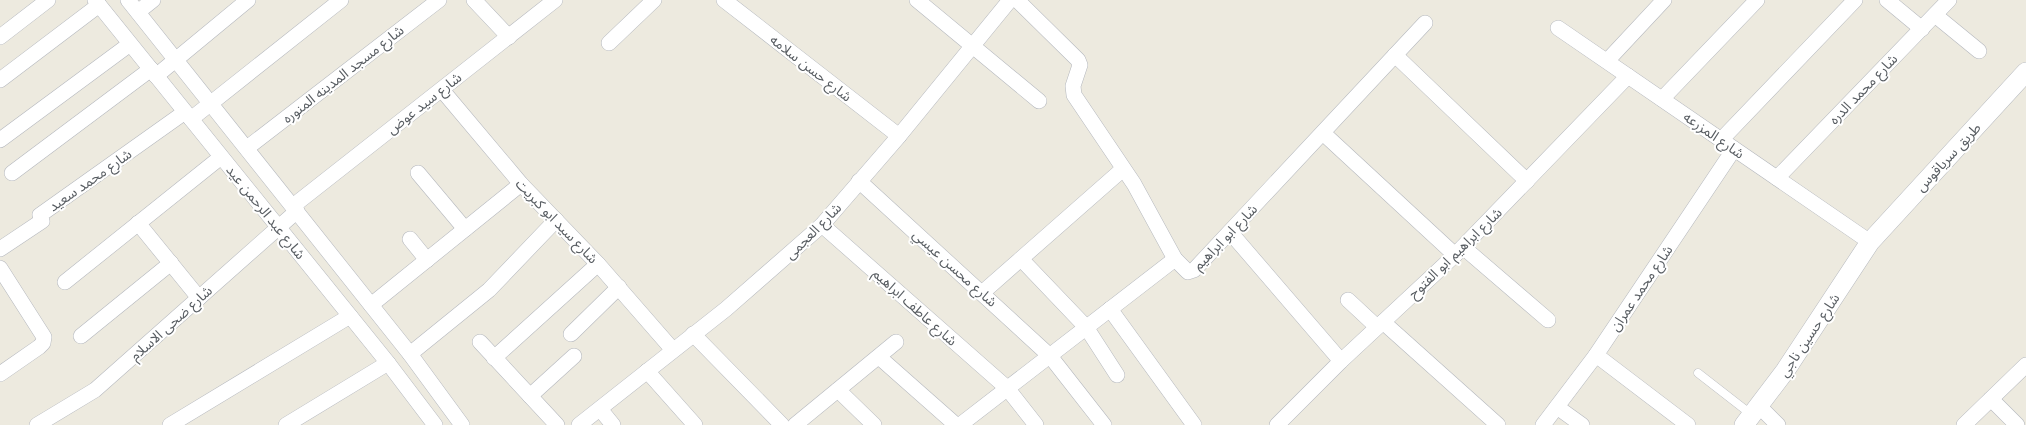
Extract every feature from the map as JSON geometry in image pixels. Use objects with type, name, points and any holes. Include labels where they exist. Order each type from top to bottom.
[{"type":"street","points":[[0,37],[48,0]]},
{"type":"street","name":"شارع عبد الرحمن عيد","points":[[128,0],[410,354],[462,425]]},
{"type":"street","points":[[138,12],[153,0]]},
{"type":"street","points":[[12,173],[175,59],[248,0]]},
{"type":"street","points":[[188,116],[211,103],[341,0]]},
{"type":"street","name":"شارع مسجد المدينه المنوره","points":[[247,148],[439,0]]},
{"type":"street","points":[[474,0],[509,37]]},
{"type":"street","name":"شارع سيد عوض","points":[[295,208],[555,0]]},
{"type":"street","points":[[609,43],[654,0]]},
{"type":"street","name":"شارع حسن سلامه","points":[[724,0],[899,136]]},
{"type":"street","points":[[917,0],[1039,101]]},
{"type":"street","name":"شارع العجمى","points":[[579,425],[759,282],[822,225],[899,136],[1010,0]]},
{"type":"street","points":[[1016,0],[1078,60],[1080,65],[1073,86],[1074,95],[1134,184],[1175,259]]},
{"type":"street","points":[[1607,61],[1664,0]]},
{"type":"street","points":[[1662,99],[1757,0]]},
{"type":"street","points":[[1721,140],[1855,0]]},
{"type":"street","points":[[1887,0],[1922,28]]},
{"type":"street","name":"شارع محمد الدره","points":[[1777,178],[1949,0]]},
{"type":"street","points":[[0,80],[97,2]]},
{"type":"street","name":"شارع عبد الرحمن عيد","points":[[97,2],[388,363],[435,425]]},
{"type":"street","points":[[1935,15],[1979,52]]},
{"type":"street","name":"شارع ابو ابراهيم","points":[[960,425],[1175,259],[1184,271],[1191,272],[1425,23]]},
{"type":"street","name":"شارع المزرعه","points":[[1558,28],[1870,242]]},
{"type":"street","points":[[0,140],[130,44]]},
{"type":"street","points":[[1395,55],[1527,181]]},
{"type":"street","name":"طريق سرياقوس","points":[[1870,242],[2026,72]]},
{"type":"street","name":"شارع ابراهيم ابو الفتوح","points":[[1277,425],[1341,361],[1459,251],[1628,76]]},
{"type":"street","name":"شارع سيد ابو كبريت","points":[[442,90],[521,184],[598,264],[673,350]]},
{"type":"street","name":"شارع محمد سعيد","points":[[0,250],[42,221],[40,215],[188,116]]},
{"type":"street","points":[[1323,133],[1459,251],[1548,320]]},
{"type":"street","name":"شارع محمد عمران","points":[[1543,425],[1596,355],[1734,148]]},
{"type":"street","points":[[65,282],[221,157]]},
{"type":"street","points":[[982,293],[1123,169]]},
{"type":"street","points":[[418,173],[465,229]]},
{"type":"street","name":"شارع محسن عيسي","points":[[859,181],[1050,356],[1104,425]]},
{"type":"street","points":[[371,305],[521,184]]},
{"type":"street","name":"شارع ضحى الاسلام","points":[[37,425],[95,390],[278,228],[295,208]]},
{"type":"street","points":[[410,354],[489,290],[556,220]]},
{"type":"street","points":[[138,223],[199,298]]},
{"type":"street","name":"شارع عاطف ابراهيم","points":[[822,225],[1008,388],[1036,425]]},
{"type":"street","points":[[1230,232],[1341,361]]},
{"type":"street","points":[[410,239],[427,260]]},
{"type":"street","name":"شارع حسين ناجي","points":[[1752,416],[1785,371],[1870,242]]},
{"type":"street","points":[[1021,259],[1086,327],[1117,375]]},
{"type":"street","points":[[81,336],[171,263]]},
{"type":"street","points":[[494,358],[598,264]]},
{"type":"street","points":[[0,268],[44,337],[43,343],[39,347],[0,374]]},
{"type":"street","points":[[571,334],[619,287]]},
{"type":"street","points":[[1348,300],[1380,325],[1498,425]]},
{"type":"street","points":[[1110,309],[1194,425]]},
{"type":"street","points":[[170,425],[350,316]]},
{"type":"street","points":[[693,334],[782,425]]},
{"type":"street","points":[[480,342],[557,425]]},
{"type":"street","points":[[795,425],[896,342]]},
{"type":"street","points":[[1596,355],[1688,425]]},
{"type":"street","points":[[530,396],[574,356]]},
{"type":"street","points":[[879,357],[956,425]]},
{"type":"street","points":[[286,425],[388,363]]},
{"type":"street","points":[[1964,425],[2026,365]]},
{"type":"street","points":[[648,371],[695,425]]},
{"type":"street","points":[[838,390],[874,425]]},
{"type":"street","points":[[1991,399],[2017,425]]},
{"type":"street","points":[[1557,407],[1582,425]]},
{"type":"street","points":[[600,409],[613,425]]},
{"type":"street","points":[[1752,416],[1778,425]]},
{"type":"lane","points":[[1698,373],[1752,416]]}]
